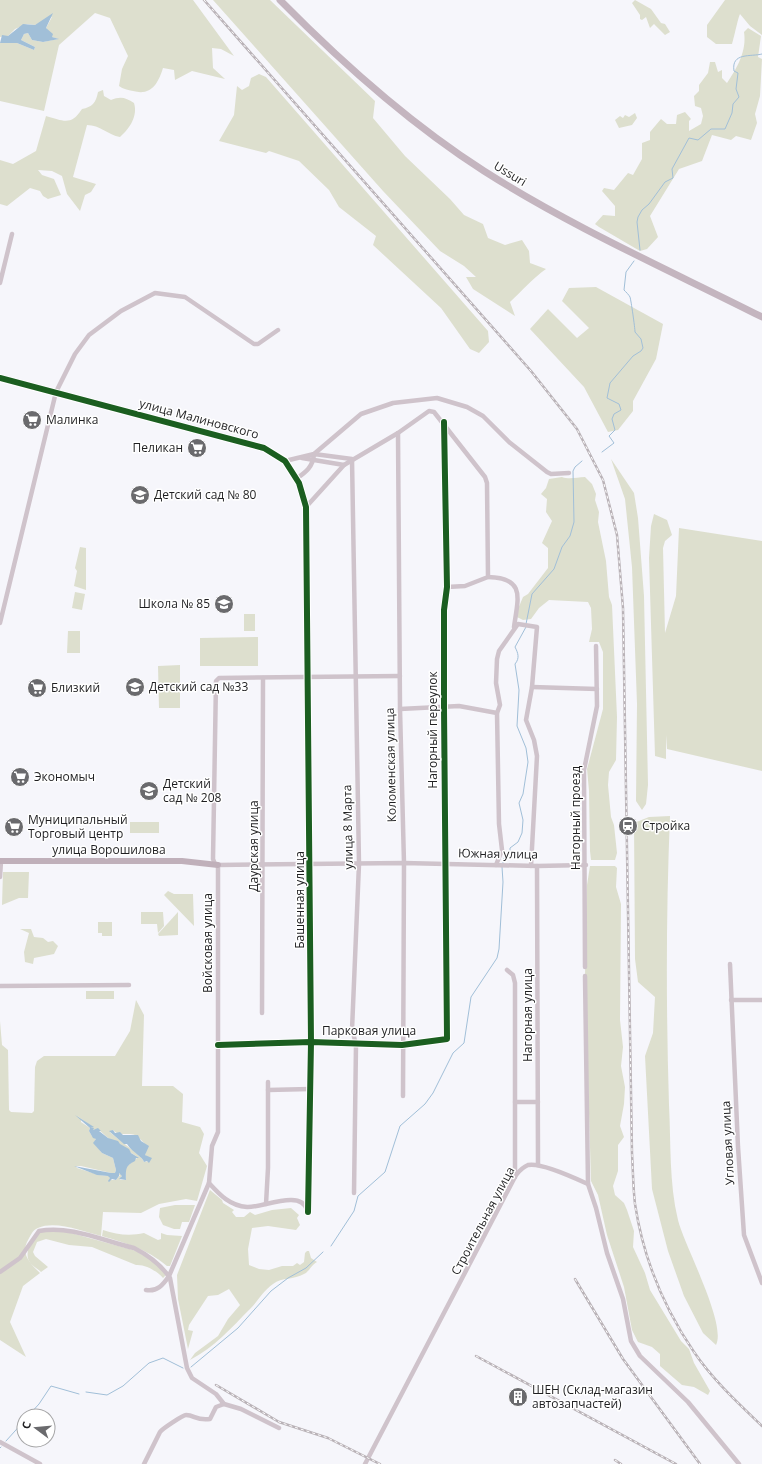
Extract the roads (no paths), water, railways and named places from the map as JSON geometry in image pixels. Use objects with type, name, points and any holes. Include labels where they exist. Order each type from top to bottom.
[{"type":"highway","name":"Ussuri","points":[[280,0],[317,37],[369,84],[449,148],[482,170],[548,209],[762,317]]},
{"type":"main road","name":"улица Ворошилова","points":[[0,861],[182,861],[218,865]]},
{"type":"street","points":[[0,283],[12,234]]},
{"type":"street","points":[[0,623],[56,392],[75,354],[89,335],[121,311],[155,293],[185,297],[254,344],[258,344],[278,330]]},
{"type":"street","name":"улица Малиновского","points":[[0,378],[254,444],[264,448],[285,461],[296,479],[306,507],[306,587]]},
{"type":"street","points":[[296,479],[309,470],[314,461],[314,454],[361,414],[393,403],[437,398],[467,407],[483,416],[508,442],[547,472],[551,474],[570,473]]},
{"type":"street","points":[[306,507],[344,465],[398,433],[432,410],[444,422],[486,480],[488,577]]},
{"type":"street","name":"Нагорный переулок","points":[[444,422],[447,587],[444,610],[447,1039]]},
{"type":"street","name":"Коломенская улица","points":[[398,433],[400,709],[404,863],[402,1045],[403,1096]]},
{"type":"street","points":[[285,461],[314,454],[352,459]]},
{"type":"street","points":[[300,458],[344,465]]},
{"type":"street","name":"улица 8 Марта","points":[[352,459],[360,864],[352,1030],[356,1044],[354,1193]]},
{"type":"street","points":[[447,587],[465,586],[488,577],[508,579],[514,583],[517,592],[514,627],[497,659],[496,683],[500,705],[497,713],[499,824],[502,850],[496,865]]},
{"type":"street","name":"Башенная улица","points":[[266,1204],[298,1201],[305,1205],[308,1212],[311,1042],[306,587]]},
{"type":"street","points":[[514,627],[518,624],[537,627],[532,687],[526,720],[536,749],[537,765],[531,866]]},
{"type":"street","name":"Нагорный проезд","points":[[585,967],[586,865],[584,770],[595,721],[598,689],[596,646]]},
{"type":"street","points":[[263,678],[307,676],[400,676]]},
{"type":"street","name":"Войсковая улица","points":[[169,1276],[209,1183],[212,1146],[218,1132],[218,865],[215,864],[213,859],[214,750],[217,678],[263,678]]},
{"type":"street","name":"Даурская улица","points":[[262,1013],[264,865],[263,678]]},
{"type":"street","points":[[532,687],[598,689]]},
{"type":"street","points":[[400,709],[444,708],[459,706],[497,713]]},
{"type":"street","points":[[0,861],[0,878]]},
{"type":"street","name":"Южная улица","points":[[218,865],[404,863],[531,866],[586,865]]},
{"type":"street","name":"Нагорная улица","points":[[537,866],[538,1165]]},
{"type":"street","name":"Угловая улица","points":[[730,964],[744,1235],[762,1283]]},
{"type":"street","points":[[507,970],[513,975],[515,983],[515,1177]]},
{"type":"street","points":[[585,976],[588,1184],[596,1208],[607,1253],[623,1299],[630,1341],[640,1356],[688,1402],[739,1464]]},
{"type":"street","points":[[0,986],[129,985]]},
{"type":"street","points":[[731,1000],[762,1000]]},
{"type":"street","name":"Парковая улица","points":[[218,1045],[311,1042],[402,1045],[447,1039]]},
{"type":"street","points":[[209,1183],[228,1202],[248,1207],[266,1204],[268,1168],[268,1082]]},
{"type":"street","points":[[268,1090],[310,1089]]},
{"type":"street","points":[[515,1102],[538,1102]]},
{"type":"street","points":[[538,1165],[588,1184]]},
{"type":"street","name":"Строительная улица","points":[[365,1464],[515,1177],[523,1167],[538,1165]]},
{"type":"street","points":[[0,1272],[20,1258],[39,1231],[61,1229],[134,1248],[142,1252],[164,1269],[169,1276],[189,1373],[192,1378],[216,1394],[224,1404],[241,1409],[279,1428]]},
{"type":"street","points":[[146,1290],[153,1291],[164,1285],[169,1276]]},
{"type":"street","points":[[144,1464],[163,1428],[175,1422],[179,1417],[186,1415],[201,1420],[210,1419],[216,1407],[224,1404]]},
{"type":"street","points":[[0,1442],[40,1464]]},
{"type":"water","points":[[53,13],[46,28],[53,34],[52,37],[59,39],[43,42],[32,40],[28,33],[24,34],[21,40],[35,47],[34,50],[17,43],[0,43],[2,35],[8,36],[23,24],[35,25]]},
{"type":"water","points":[[75,1115],[94,1127],[91,1127],[94,1128],[93,1130],[98,1128],[101,1131],[99,1131],[108,1138],[118,1141],[139,1158],[136,1158],[135,1161],[128,1166],[126,1170],[126,1180],[119,1179],[122,1176],[119,1173],[116,1180],[112,1179],[109,1182],[108,1181],[110,1178],[108,1176],[97,1175],[74,1166],[111,1173],[115,1173],[116,1170],[113,1158],[102,1153],[93,1143],[96,1139],[93,1138],[89,1131],[90,1128]]},
{"type":"water","points":[[113,1130],[115,1133],[120,1132],[123,1135],[138,1135],[141,1141],[149,1146],[145,1155],[152,1158],[149,1163],[147,1161],[144,1162],[142,1158],[127,1144],[124,1144],[109,1131]]},
{"type":"waterway","points":[[640,250],[637,222],[642,210],[649,204],[665,182],[673,178],[672,169],[689,138],[698,140],[711,129],[725,129],[732,113],[733,104],[739,97],[736,89],[738,73],[734,71],[734,65],[736,61],[743,56],[762,54]]},
{"type":"waterway","points":[[602,452],[614,443],[609,436],[615,430],[612,419],[614,414],[621,410],[619,404],[607,398],[610,383],[633,356],[643,348],[641,339],[635,332],[630,297],[624,290],[626,272],[634,261]]},
{"type":"waterway","points":[[526,624],[532,594],[554,569],[562,547],[570,536],[574,522],[573,471],[582,461]]},
{"type":"waterway","points":[[503,864],[503,859],[510,853],[510,848],[518,842],[522,833],[523,820],[519,803],[523,794],[528,762],[526,748],[517,726],[519,690],[515,664],[518,660],[518,656],[515,647],[526,627]]},
{"type":"waterway","points":[[331,1246],[354,1211],[358,1196],[385,1172],[400,1126],[425,1104],[433,1093],[453,1053],[464,1043],[471,997],[497,958],[499,949],[503,882],[502,867]]},
{"type":"waterway","points":[[191,1367],[238,1328],[271,1291],[288,1278],[306,1268],[323,1252]]},
{"type":"waterway","points":[[86,1392],[107,1395],[123,1386],[149,1363],[163,1358],[183,1368]]},
{"type":"waterway","points":[[35,1408],[51,1386],[79,1394]]},
{"type":"waterway","points":[[6,1441],[16,1430]]},
{"type":"railway","points":[[204,0],[531,371],[577,429],[603,480],[617,535],[623,608],[632,1153],[635,1204],[643,1243],[649,1263],[673,1318],[694,1352],[709,1372],[762,1426]]},
{"type":"railway","points":[[575,1279],[623,1359],[700,1464]]},
{"type":"railway","points":[[476,1356],[676,1464]]},
{"type":"railway","points":[[216,1385],[279,1422],[328,1438],[380,1464]]},
{"type":"railway","points":[[615,1460],[621,1464]]},
{"type":"place","name":"Малинка","points":[[32,420]]},
{"type":"place","name":"Пеликан","points":[[197,448]]},
{"type":"place","name":"Детский сад № 80","points":[[140,495]]},
{"type":"place","name":"Школа № 85","points":[[224,604]]},
{"type":"place","name":"Детский сад №33","points":[[135,687]]},
{"type":"place","name":"Близкий","points":[[37,688]]},
{"type":"place","name":"Экономыч","points":[[20,777]]},
{"type":"place","name":"Детский сад № 208","points":[[149,791]]},
{"type":"place","name":"Стройка","points":[[628,826]]},
{"type":"place","name":"Муниципальный Торговый центр","points":[[14,827]]},
{"type":"place","name":"ШЕН (Склад-магазин автозапчастей)","points":[[518,1397]]}]
